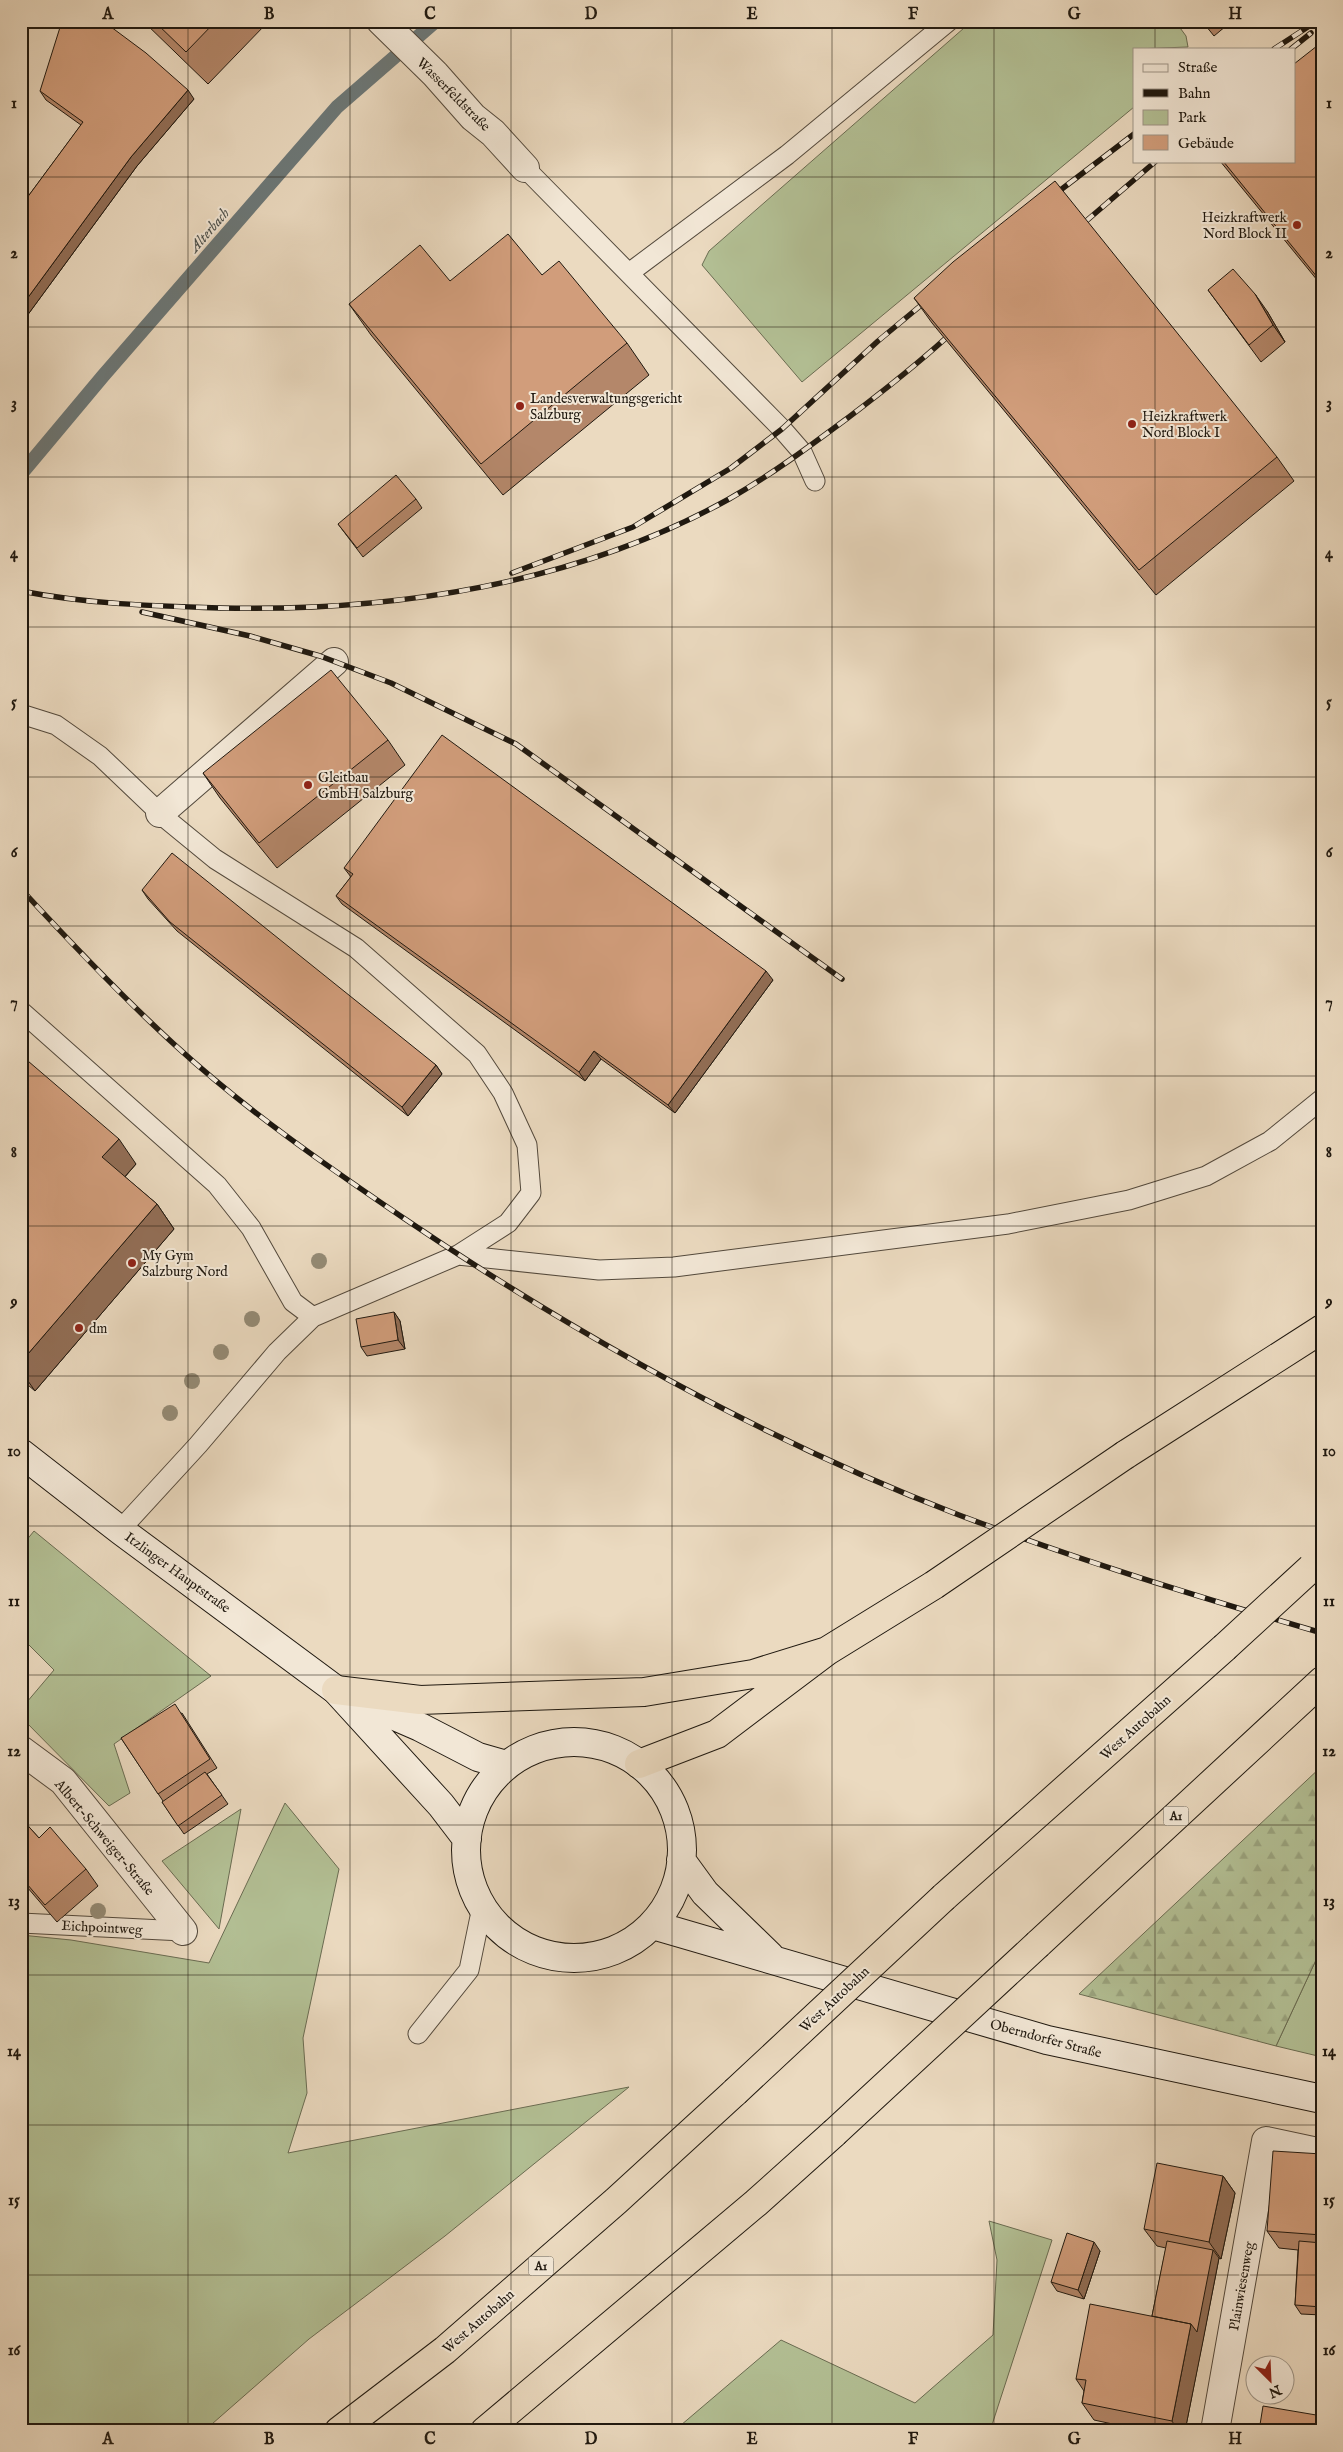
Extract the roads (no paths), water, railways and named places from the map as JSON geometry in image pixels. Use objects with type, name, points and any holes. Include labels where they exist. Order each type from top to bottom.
[{"type":"highway","points":[[638,1764],[717,1734],[827,1651],[934,1585],[1125,1455],[1322,1329]]},
{"type":"highway","name":"West Autobahn","points":[[339,2431],[453,2343],[616,2200],[944,1897],[1224,1648],[1316,1563]]},
{"type":"highway","points":[[336,1690],[420,1700],[644,1692],[754,1674],[827,1651]]},
{"type":"highway","name":"A1","points":[[485,2431],[756,2203],[1318,1685]]},
{"type":"main road","name":"Wasserfeldstraße","points":[[381,21],[435,74],[473,117],[493,133],[525,168]]},
{"type":"main road","points":[[160,812],[334,662]]},
{"type":"main road","name":"Itzlinger Hauptstraße","points":[[21,1453],[120,1530],[336,1690]]},
{"type":"main road","points":[[336,1690],[420,1727],[478,1758],[506,1765]]},
{"type":"main road","points":[[336,1690],[441,1805],[467,1839]]},
{"type":"main road","points":[[565,1741],[596,1744],[625,1754],[638,1764],[650,1772],[667,1793],[678,1818],[683,1844],[680,1873],[670,1901],[653,1924],[628,1945],[596,1956],[564,1958],[531,1950],[503,1932],[482,1907],[469,1881],[465,1851],[469,1822],[483,1790],[506,1765],[536,1748],[565,1741]]},
{"type":"main road","name":"Albert-Schweiger-Straße","points":[[21,1750],[63,1781],[182,1931]]},
{"type":"main road","name":"Oberndorfer Straße","points":[[681,1860],[705,1892],[774,1959]]},
{"type":"main road","name":"Oberndorfer Straße","points":[[653,1924],[1072,2047],[1322,2099]]},
{"type":"main road","name":"Plainwiesenweg","points":[[1215,2431],[1266,2141],[1322,2153]]},
{"type":"lane","points":[[629,273],[787,155],[949,21]]},
{"type":"lane","points":[[525,168],[782,429],[802,452],[815,480]]},
{"type":"lane","points":[[21,714],[56,725],[71,735],[100,756],[215,860],[356,948],[477,1054],[503,1093],[527,1145],[531,1192],[508,1223],[458,1255],[313,1317],[277,1352],[198,1445],[120,1530]]},
{"type":"lane","points":[[21,1011],[217,1185],[251,1228],[293,1302],[313,1317]]},
{"type":"lane","points":[[458,1255],[599,1270],[674,1267],[1008,1224],[1129,1200],[1206,1176],[1270,1142],[1322,1099]]},
{"type":"lane","points":[[418,2034],[469,1970],[482,1907]]},
{"type":"lane","name":"Eichpointweg","points":[[21,1923],[182,1931]]},
{"type":"waterway","name":"Alterbach","points":[[21,474],[103,376],[337,107],[436,21]]},
{"type":"railway","points":[[1276,48],[1317,21]]},
{"type":"railway","points":[[1292,48],[1311,33]]},
{"type":"railway","points":[[1050,198],[1133,135]]},
{"type":"railway","points":[[1085,222],[1155,162]]},
{"type":"railway","points":[[512,573],[633,527],[731,468],[782,429],[878,341],[931,297]]},
{"type":"railway","points":[[21,591],[120,604],[220,608],[286,608],[351,605],[417,598],[482,587],[547,572],[609,552],[670,528],[745,490],[861,408],[946,338]]},
{"type":"railway","points":[[142,612],[250,636],[320,656],[391,683],[516,744],[842,979]]},
{"type":"railway","points":[[21,889],[97,969],[156,1027],[203,1070],[258,1114],[402,1217],[468,1261],[603,1343],[672,1382],[813,1453],[959,1515],[1139,1577],[1322,1633]]},
{"type":"place","name":"Heizkraftwerk Nord Block II","points":[[1297,225]]},
{"type":"place","name":"Landesverwaltungsgericht Salzburg","points":[[520,406]]},
{"type":"place","name":"Heizkraftwerk Nord Block I","points":[[1132,424]]},
{"type":"place","name":"Gleitbau GmbH Salzburg","points":[[308,785]]},
{"type":"place","name":"My Gym Salzburg Nord","points":[[132,1263]]},
{"type":"place","name":"dm","points":[[79,1328]]}]
